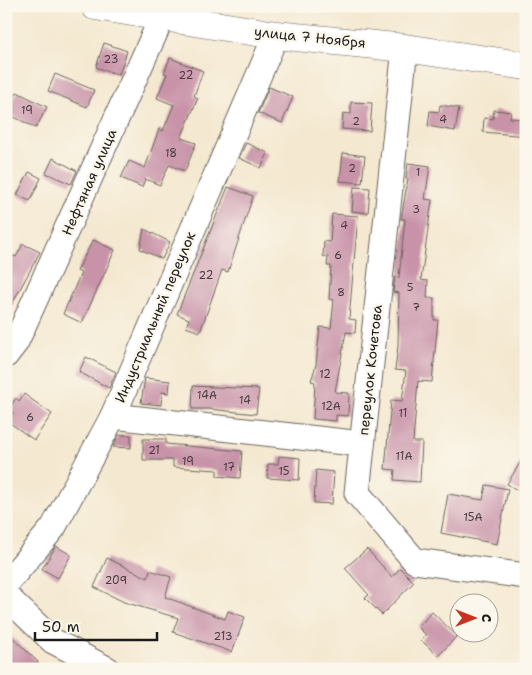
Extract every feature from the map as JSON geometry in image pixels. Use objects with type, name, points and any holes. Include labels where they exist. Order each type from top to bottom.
[{"type":"main road","name":"улица 7 Ноября","points":[[94,6],[165,12],[276,34],[405,48],[526,66]]},
{"type":"street","name":"Нефтяная улица","points":[[6,355],[16,342],[165,12]]},
{"type":"street","name":"Индустриальный переулок","points":[[6,584],[53,528],[113,416],[276,34]]},
{"type":"street","name":"переулок Кочетова","points":[[405,48],[357,493],[414,561],[526,576]]},
{"type":"street","points":[[113,416],[362,444]]},
{"type":"street","points":[[6,596],[53,641],[107,669]]},
{"type":"building","points":[[104,43],[127,51],[119,75],[96,67]]},
{"type":"building","points":[[170,58],[203,71],[194,96],[198,98],[181,138],[196,143],[185,171],[169,165],[160,185],[145,179],[142,187],[121,178],[129,161],[145,168],[159,129],[163,131],[174,105],[157,98],[167,74],[164,73]]},
{"type":"building","points":[[55,74],[94,90],[87,107],[48,91]]},
{"type":"building","points":[[269,87],[293,97],[282,123],[258,113]]},
{"type":"building","points":[[17,92],[47,107],[36,128],[6,113]]},
{"type":"building","points":[[351,102],[372,103],[370,131],[342,129],[343,113],[351,114]]},
{"type":"building","points":[[440,105],[459,108],[455,131],[428,126],[430,111],[439,112]]},
{"type":"building","points":[[494,110],[511,112],[510,118],[526,119],[526,136],[483,132],[484,118],[493,119]]},
{"type":"building","points":[[246,143],[268,153],[261,168],[239,158]]},
{"type":"building","points":[[343,153],[365,156],[362,183],[340,181]]},
{"type":"building","points":[[53,158],[77,171],[71,184],[46,173]]},
{"type":"building","points":[[408,163],[430,166],[425,199],[432,200],[421,280],[428,281],[427,298],[434,298],[434,320],[438,320],[432,382],[418,381],[413,442],[422,442],[420,482],[394,480],[395,470],[385,469],[391,400],[402,401],[406,371],[395,370],[398,346],[399,293],[393,292],[395,277],[399,278],[405,219],[401,219],[408,179],[406,179]]},
{"type":"building","points":[[29,172],[41,178],[30,201],[17,195]]},
{"type":"building","points":[[228,187],[253,196],[228,272],[222,270],[200,332],[186,327],[189,319],[177,314]]},
{"type":"building","points":[[354,187],[370,188],[368,213],[352,211]]},
{"type":"building","points":[[332,214],[358,216],[349,319],[356,320],[355,333],[346,332],[335,392],[349,393],[348,416],[336,415],[336,421],[313,419],[315,382],[311,381],[316,365],[320,327],[331,328],[334,300],[329,299],[331,266],[327,266],[328,257],[323,256],[324,241],[330,242]]},
{"type":"building","points":[[144,229],[170,242],[162,259],[140,249]]},
{"type":"building","points":[[93,240],[115,250],[82,323],[63,314],[81,273],[77,271]]},
{"type":"building","points":[[23,244],[40,252],[6,315],[6,263],[11,255],[16,257]]},
{"type":"building","points":[[86,357],[116,372],[109,388],[79,372]]},
{"type":"building","points":[[145,378],[170,381],[169,393],[162,392],[161,405],[141,403]]},
{"type":"building","points":[[193,386],[259,389],[256,414],[192,409]]},
{"type":"building","points":[[24,394],[52,414],[34,440],[7,421],[13,413],[8,410],[16,398],[19,401]]},
{"type":"building","points":[[119,435],[131,435],[131,448],[113,447]]},
{"type":"building","points":[[143,439],[166,439],[166,444],[242,451],[240,478],[217,476],[217,470],[173,467],[173,460],[143,460]]},
{"type":"building","points":[[526,453],[526,495],[507,484]]},
{"type":"building","points":[[279,456],[300,458],[299,480],[267,478],[268,464],[278,464]]},
{"type":"building","points":[[316,470],[334,472],[332,504],[314,503]]},
{"type":"building","points":[[486,485],[508,489],[497,544],[441,533],[448,494],[483,500]]},
{"type":"building","points":[[56,546],[71,555],[58,578],[42,569]]},
{"type":"building","points":[[367,549],[392,577],[400,568],[414,582],[382,615],[365,598],[369,595],[345,568]]},
{"type":"building","points":[[107,558],[148,578],[150,570],[171,577],[165,597],[225,619],[228,611],[245,617],[232,652],[173,632],[178,618],[124,602],[94,587]]},
{"type":"building","points":[[432,612],[450,629],[451,642],[438,656],[421,640],[426,635],[418,627]]},
{"type":"building","points":[[6,631],[38,662],[32,669],[15,669],[6,660]]}]
